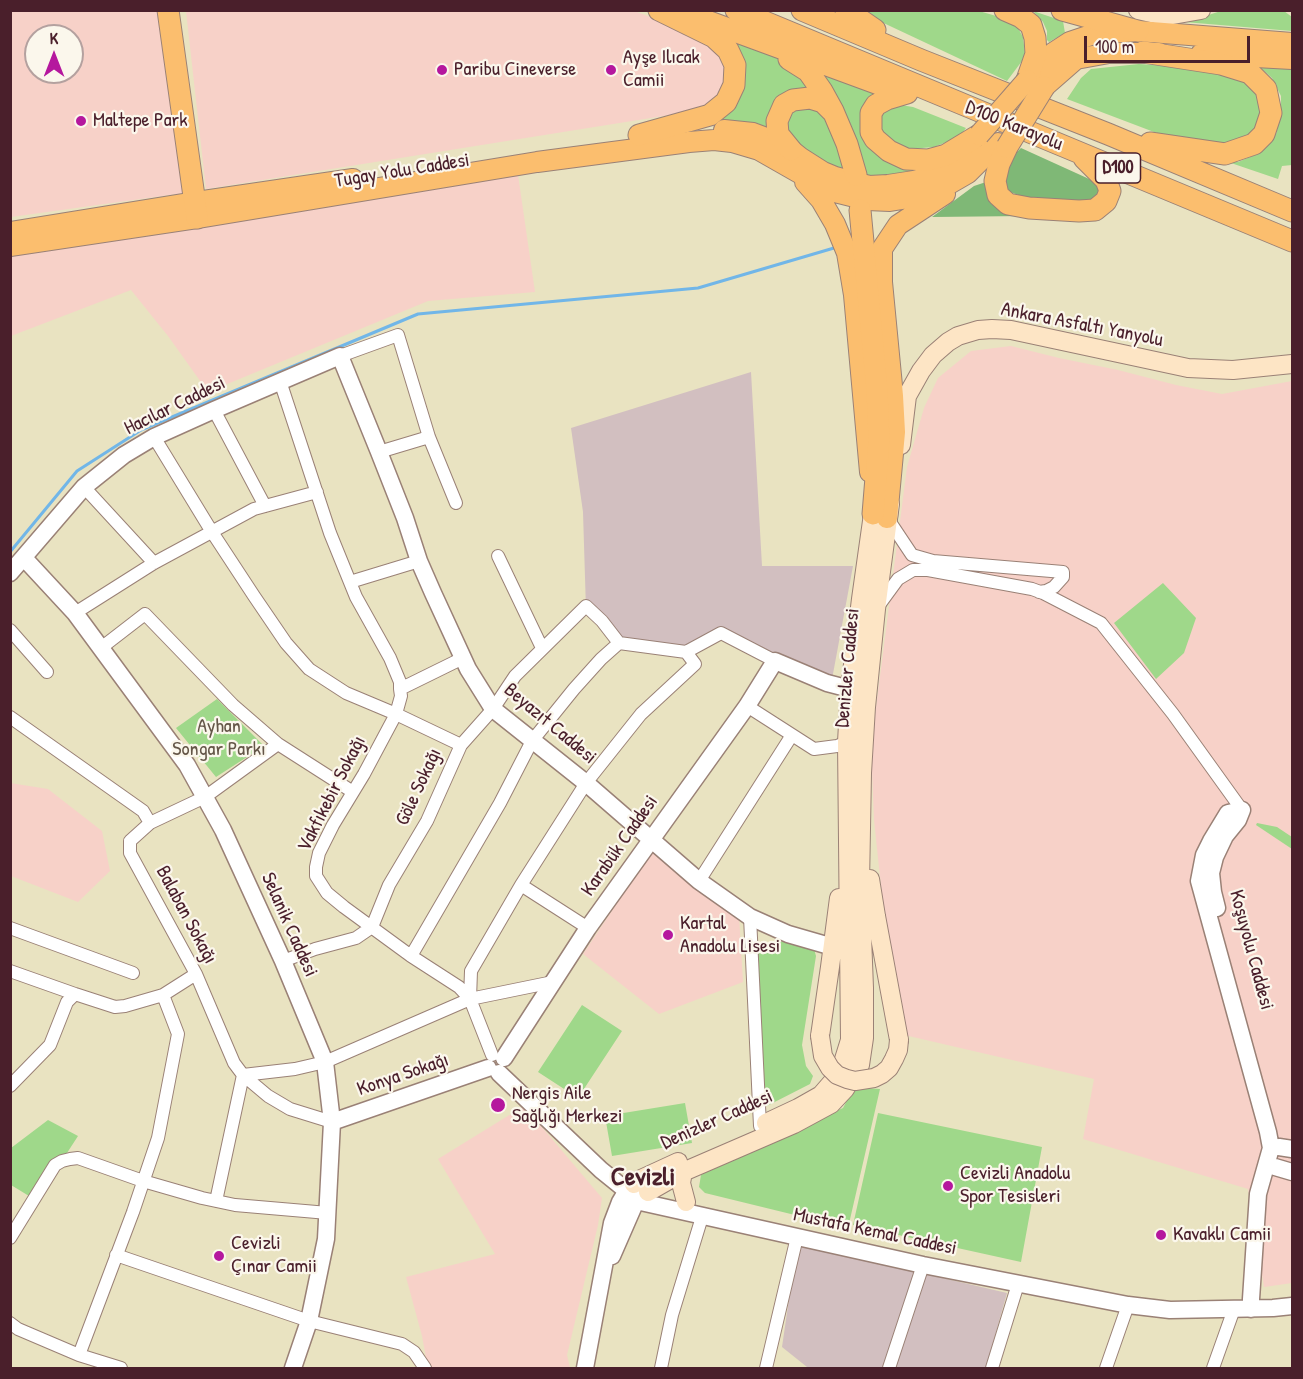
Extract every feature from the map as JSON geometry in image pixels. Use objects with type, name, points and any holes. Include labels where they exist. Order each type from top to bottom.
[{"type":"highway","points":[[168,10],[202,209]]},
{"type":"highway","points":[[180,10],[202,209]]},
{"type":"highway","points":[[639,135],[710,115],[726,102],[734,85],[735,65],[728,50],[714,37],[659,10]]},
{"type":"highway","points":[[677,10],[784,55],[808,71],[833,111],[848,144],[856,175]]},
{"type":"highway","name":"D100 Karayolu","points":[[736,10],[1293,241]]},
{"type":"highway","name":"D100 Karayolu","points":[[802,10],[1293,211]]},
{"type":"highway","points":[[846,10],[921,60]]},
{"type":"highway","points":[[907,93],[876,105],[871,113],[871,132],[875,139],[889,151],[906,159],[928,160],[995,142],[1035,84],[1035,38],[1031,25],[1021,17],[1005,10]]},
{"type":"highway","points":[[1062,10],[1138,21]]},
{"type":"highway","points":[[717,26],[907,93],[955,102]]},
{"type":"highway","points":[[1108,134],[1225,154],[1254,144],[1264,134],[1271,113],[1266,89],[1250,73],[1221,64],[1143,52]]},
{"type":"highway","points":[[789,158],[778,134],[777,121],[784,105],[794,100],[810,98],[823,102],[833,111]]},
{"type":"highway","points":[[995,142],[999,164],[995,181],[998,195],[1008,204],[1029,208],[1079,212],[1095,210],[1106,201],[1110,191],[1106,180],[1077,152]]},
{"type":"highway","points":[[860,210],[877,390],[880,516]]},
{"type":"main road","points":[[880,516],[895,432],[882,282],[882,249],[898,225],[971,177],[1035,84],[1053,53],[1070,42],[1138,21],[1160,15],[1201,10]]},
{"type":"main road","points":[[1138,21],[1293,43]]},
{"type":"main road","points":[[1035,84],[1076,59],[1109,52],[1293,59]]},
{"type":"main road","name":"Tugay Yolu Caddesi","points":[[10,246],[202,209],[639,135],[711,129],[735,130],[769,139],[789,158]]},
{"type":"main road","name":"Tugay Yolu Caddesi","points":[[10,232],[202,209],[688,142],[714,140],[732,142],[789,158]]},
{"type":"main road","points":[[789,158],[801,158],[835,177],[869,186],[888,185],[937,174],[955,162],[995,142]]},
{"type":"main road","points":[[789,158],[821,200],[835,224],[846,253],[854,296],[880,516]]},
{"type":"main road","name":"Ankara Asfaltı Yanyolu","points":[[880,516],[902,437],[907,396],[933,355],[958,336],[978,330],[1011,330],[1188,368],[1233,370],[1293,364]]},
{"type":"main road","name":"Denizler Caddesi","points":[[854,819],[876,916],[899,1040],[898,1050],[889,1068],[874,1078],[855,1080],[837,1075],[830,1068],[823,1056],[820,1036],[833,947],[854,819],[862,773],[876,609],[880,516]]},
{"type":"main road","name":"Denizler Caddesi","points":[[636,1192],[794,1124],[831,1104],[860,1065],[864,1038],[864,988],[860,884],[846,742],[861,599],[880,516]]},
{"type":"main road","name":"Denizler Caddesi","points":[[636,1192],[641,1179],[760,1126],[821,1095],[841,1069],[850,1040],[854,819]]},
{"type":"main road","points":[[683,1172],[681,1183],[686,1202]]},
{"type":"street","name":"Hacılar Caddesi","points":[[10,573],[84,487],[124,454],[154,437],[280,381],[398,335],[429,436]]},
{"type":"street","name":"Beyazıt Caddesi","points":[[340,356],[405,519],[419,561],[468,669],[493,709],[586,783],[699,881],[750,917],[788,934],[833,947]]},
{"type":"street","points":[[280,381],[330,533],[356,597],[390,658],[400,682],[400,689],[463,658]]},
{"type":"street","points":[[214,410],[265,506]]},
{"type":"street","points":[[379,453],[429,436],[456,503]]},
{"type":"street","points":[[154,437],[212,532],[286,644],[309,669],[346,693],[460,745]]},
{"type":"street","points":[[84,487],[154,563]]},
{"type":"street","points":[[75,613],[154,563],[254,509],[317,492]]},
{"type":"street","points":[[880,516],[912,555],[933,561],[1063,572],[1063,577],[1054,587],[1039,592]]},
{"type":"street","points":[[498,556],[542,648]]},
{"type":"street","name":"Selanik Caddesi","points":[[24,558],[75,613],[187,765],[223,830],[283,961],[325,1062],[332,1122],[326,1239],[309,1321],[293,1368]]},
{"type":"street","points":[[350,582],[419,561]]},
{"type":"street","points":[[876,609],[898,579],[913,570],[928,570],[1018,586],[1039,592],[1101,623],[1173,714],[1242,810]]},
{"type":"street","name":"Göle Sokağı","points":[[372,927],[389,885],[427,821],[460,745],[493,709],[515,676],[586,606],[602,621],[619,643]]},
{"type":"street","points":[[101,648],[145,614],[233,705],[278,744],[353,792]]},
{"type":"street","points":[[10,630],[47,672]]},
{"type":"street","points":[[411,956],[501,802],[532,741],[574,689],[619,643],[686,652],[721,633],[775,661],[827,683],[850,689]]},
{"type":"street","points":[[470,999],[471,972],[521,885],[586,783],[641,714],[695,664],[686,652]]},
{"type":"street","name":"Karabük Caddesi","points":[[496,1063],[588,928],[747,706],[775,661]]},
{"type":"street","name":"Vakfıkebir Sokağı","points":[[400,689],[401,696],[396,714],[333,825],[320,853],[316,876],[327,893],[411,956],[452,981],[470,999],[496,1063]]},
{"type":"street","points":[[747,706],[814,749],[837,746],[846,742]]},
{"type":"street","points":[[10,717],[143,811],[150,823]]},
{"type":"street","points":[[699,881],[792,735]]},
{"type":"street","name":"Balaban Sokağı","points":[[278,744],[205,797],[150,823],[130,841],[130,853],[196,974],[234,1064],[243,1075],[268,1096],[290,1109],[332,1122]]},
{"type":"street","name":"Koşuyolu Caddesi","points":[[1242,810],[1215,857],[1211,873],[1213,892],[1280,1142],[1286,1148],[1275,1167],[1264,1213],[1256,1303]]},
{"type":"street","name":"Koşuyolu Caddesi","points":[[1242,810],[1228,813],[1211,841],[1204,855],[1199,881],[1271,1148],[1258,1194],[1256,1303]]},
{"type":"street","points":[[521,885],[588,928]]},
{"type":"street","points":[[750,917],[760,1126]]},
{"type":"street","points":[[283,961],[315,949],[356,939],[372,927]]},
{"type":"street","points":[[10,928],[133,973]]},
{"type":"street","points":[[10,970],[114,1006],[125,1006],[163,995],[196,974]]},
{"type":"street","points":[[216,1201],[243,1075],[295,1069],[325,1062],[470,999],[553,981]]},
{"type":"street","points":[[10,1086],[50,1045],[67,1002],[75,994]]},
{"type":"street","points":[[79,1355],[158,1138],[178,1034],[163,995]]},
{"type":"street","points":[[496,1063],[601,1170],[636,1192],[602,1279],[585,1368]]},
{"type":"street","name":"Konya Sokağı","points":[[332,1122],[496,1063]]},
{"type":"street","points":[[10,1238],[56,1165],[62,1161],[78,1158],[144,1181],[216,1201],[328,1214]]},
{"type":"street","points":[[1275,1167],[1293,1172]]},
{"type":"street","name":"Mustafa Kemal Caddesi","points":[[636,1192],[702,1217],[1019,1279],[1128,1305],[1170,1310],[1234,1309],[1293,1295]]},
{"type":"street","name":"Mustafa Kemal Caddesi","points":[[636,1192],[925,1260]]},
{"type":"street","points":[[661,1368],[672,1315],[702,1217]]},
{"type":"street","points":[[766,1368],[797,1237]]},
{"type":"street","points":[[116,1255],[309,1321],[402,1344],[414,1352],[425,1368]]},
{"type":"street","points":[[889,1368],[925,1260]]},
{"type":"street","points":[[992,1368],[1019,1279]]},
{"type":"street","name":"Mustafa Kemal Caddesi","points":[[1019,1279],[1152,1299],[1228,1300],[1293,1306]]},
{"type":"street","points":[[1106,1368],[1128,1305]]},
{"type":"street","points":[[1213,1368],[1234,1309]]},
{"type":"street","points":[[10,1323],[18,1329],[79,1355],[121,1368]]},
{"type":"shaded area","name":"Maltepe Park","points":[[10,11],[160,11],[184,193],[11,217]]},
{"type":"shaded area","points":[[186,11],[634,11],[708,38],[728,66],[724,95],[701,110],[206,189]]},
{"type":"shaded area","points":[[517,168],[535,292],[428,301],[208,392],[168,336],[131,290],[11,336],[11,252]]},
{"type":"shaded area","points":[[1011,346],[1222,394],[1292,381],[1292,1283],[1264,1287],[1248,1189],[1083,1139],[1094,1079],[900,1034],[874,820],[871,746],[907,467],[924,408],[938,378],[971,351]]},
{"type":"shaded area","points":[[751,372],[762,566],[853,566],[830,690],[719,636],[685,655],[619,646],[586,610],[583,512],[571,428]]},
{"type":"shaded area","points":[[10,783],[48,789],[102,831],[110,871],[78,902],[11,876]]},
{"type":"shaded area","name":"Kartal Anadolu Lisesi","points":[[651,852],[739,916],[743,982],[659,1014],[583,954]]},
{"type":"shaded area","points":[[524,1106],[602,1198],[598,1225],[567,1355],[570,1368],[428,1368],[406,1277],[495,1254],[438,1159]]},
{"type":"shaded area","points":[[797,1244],[1007,1293],[986,1368],[807,1367],[782,1347]]},
{"type":"green space","points":[[858,11],[979,11],[1010,20],[1023,37],[1025,53],[1022,61],[1007,81]]},
{"type":"green space","points":[[1033,11],[1063,21],[1065,33],[1049,42],[1043,22]]},
{"type":"green space","points":[[1221,11],[1284,11],[1292,17],[1292,31],[1172,21],[1202,17]]},
{"type":"green space","points":[[737,39],[784,60],[806,76],[808,91],[770,132],[732,123],[709,123],[731,104],[733,47]]},
{"type":"green space","points":[[1248,60],[1292,64],[1292,165],[1282,166],[1278,179],[1228,162],[1238,162],[1255,155],[1267,145],[1276,134],[1281,115],[1281,96],[1272,78]]},
{"type":"green space","points":[[1139,64],[1195,68],[1236,75],[1257,90],[1263,117],[1251,136],[1220,145],[1192,144],[1067,99],[1081,78],[1091,69]]},
{"type":"green space","points":[[808,65],[876,94],[862,124],[922,170],[901,175],[867,177],[850,123],[835,96]]},
{"type":"green space","points":[[805,103],[831,119],[847,173],[829,166],[788,140],[788,110]]},
{"type":"green space","points":[[901,105],[913,107],[966,128],[959,137],[934,147],[910,149],[896,145],[880,133],[877,120],[884,110]]},
{"type":"green space","points":[[1021,148],[1099,185],[1098,196],[1084,204],[1024,197],[1010,192],[1005,185],[1005,164]]},
{"type":"green space","points":[[986,182],[989,199],[1024,216],[932,217],[974,186]]},
{"type":"green space","points":[[1163,583],[1196,618],[1184,653],[1156,679],[1114,623]]},
{"type":"green space","name":"Ayhan Songar Parkı","points":[[217,699],[264,746],[216,777],[176,728]]},
{"type":"green space","points":[[1257,823],[1277,827],[1292,837],[1292,849],[1256,825]]},
{"type":"green space","points":[[776,941],[805,945],[814,949],[816,956],[802,1045],[806,1066],[813,1076],[810,1084],[761,1109],[764,1070],[754,959],[759,950]]},
{"type":"green space","points":[[582,1005],[622,1031],[578,1098],[538,1072]]},
{"type":"green space","points":[[854,1087],[880,1089],[848,1228],[705,1193],[699,1187],[701,1175],[716,1164],[843,1108]]},
{"type":"green space","points":[[685,1103],[692,1143],[612,1156],[605,1116]]},
{"type":"green space","name":"Cevizli Anadolu Spor Tesisleri","points":[[878,1113],[1042,1147],[1021,1262],[853,1225]]},
{"type":"green space","points":[[48,1120],[78,1136],[67,1153],[53,1159],[29,1196],[11,1185],[11,1148]]},
{"type":"waterway","points":[[10,552],[77,471],[141,430],[418,314],[698,288],[834,248]]},
{"type":"place","name":"Paribu Cineverse","points":[[442,70]]},
{"type":"place","name":"Ayşe Ilıcak Camii","points":[[611,70]]},
{"type":"place","name":"Maltepe Park","points":[[81,121]]},
{"type":"place","name":"Kartal Anadolu Lisesi","points":[[668,935]]},
{"type":"place","name":"Nergis Aile Sağlığı Merkezi","points":[[498,1105]]},
{"type":"place","name":"Cevizli Anadolu Spor Tesisleri","points":[[948,1186]]},
{"type":"place","name":"Kavaklı Camii","points":[[1161,1235]]},
{"type":"place","name":"Cevizli Çınar Camii","points":[[219,1256]]},
{"type":"district","name":"Cevizli","points":[[643,1178]]}]
